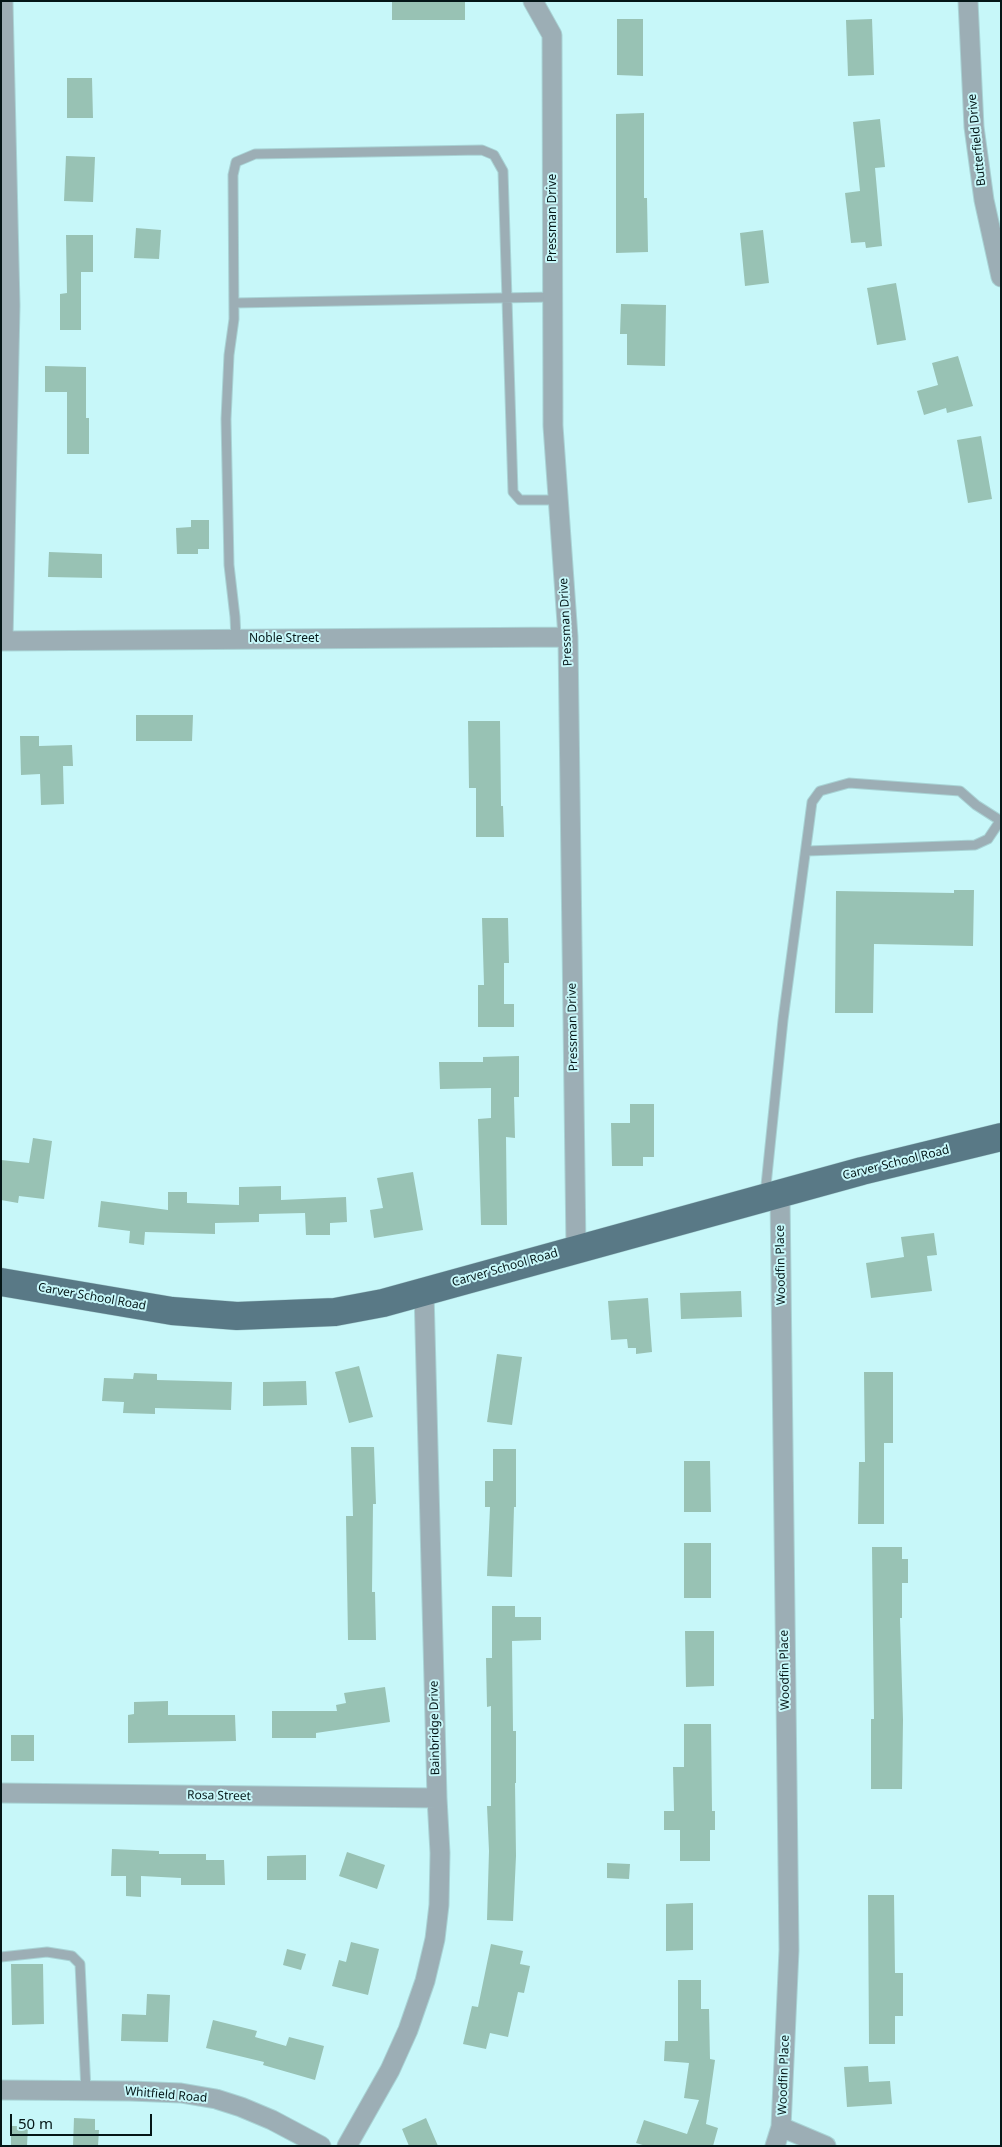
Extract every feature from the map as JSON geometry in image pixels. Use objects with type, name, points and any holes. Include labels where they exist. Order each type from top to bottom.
[{"type":"main road","name":"Carver School Road","points":[[1,1282],[172,1311],[237,1316],[335,1312],[424,1291],[862,1170],[1001,1137]]},
{"type":"street","points":[[2,641],[6,306],[3,1]]},
{"type":"street","name":"Pressman Drive","points":[[534,1],[552,35],[553,426],[568,637],[576,1249]]},
{"type":"street","name":"Butterfield Drive","points":[[968,1],[974,127],[984,200],[1001,277]]},
{"type":"street","name":"Noble Street","points":[[2,641],[568,637]]},
{"type":"street","name":"Woodfin Place","points":[[772,1196],[789,1950],[782,2127],[775,2146]]},
{"type":"street","name":"Bainbridge Drive","points":[[347,2146],[390,2070],[408,2030],[425,1981],[435,1939],[440,1905],[424,1291]]},
{"type":"street","name":"Rosa Street","points":[[1,1793],[437,1798]]},
{"type":"street","name":"Whitfield Road","points":[[1,2090],[86,2090],[182,2094],[216,2099],[240,2106],[272,2120],[320,2146]]},
{"type":"street","points":[[782,2127],[826,2146]]},
{"type":"lane","points":[[236,639],[229,565],[226,419],[234,304],[233,175],[236,162],[255,154],[482,150],[494,155],[504,171],[513,492],[520,500],[558,500]]},
{"type":"lane","points":[[234,304],[553,297]]},
{"type":"lane","points":[[772,1196],[783,1020],[812,802],[820,791],[849,783],[960,791],[976,805],[1000,821],[988,839],[975,845],[806,851]]},
{"type":"lane","points":[[1,1957],[28,1952],[48,1952],[72,1956],[80,1964],[86,2090]]},
{"type":"building","points":[[392,1],[465,1],[465,20],[392,20]]},
{"type":"building","points":[[617,19],[643,19],[643,76],[617,75]]},
{"type":"building","points":[[872,19],[874,75],[848,76],[846,20]]},
{"type":"building","points":[[67,78],[92,78],[93,118],[67,118]]},
{"type":"building","points":[[644,113],[644,198],[647,198],[648,252],[616,253],[616,114]]},
{"type":"building","points":[[880,119],[885,167],[875,168],[882,246],[866,248],[865,242],[851,243],[845,193],[860,191],[853,122]]},
{"type":"building","points":[[66,156],[95,157],[93,202],[64,201]]},
{"type":"building","points":[[136,228],[161,230],[159,259],[134,258]]},
{"type":"building","points":[[763,230],[769,283],[745,286],[740,233]]},
{"type":"building","points":[[66,235],[93,235],[93,272],[81,272],[81,330],[60,330],[60,294],[67,293]]},
{"type":"building","points":[[896,283],[906,340],[877,345],[867,288]]},
{"type":"building","points":[[621,304],[666,305],[665,366],[627,365],[627,334],[620,334]]},
{"type":"building","points":[[958,356],[973,406],[947,413],[946,408],[924,415],[917,391],[938,385],[932,363]]},
{"type":"building","points":[[45,366],[86,367],[86,418],[89,418],[89,454],[67,454],[67,392],[45,392]]},
{"type":"building","points":[[981,436],[992,499],[968,503],[957,440]]},
{"type":"building","points":[[191,520],[209,520],[209,549],[198,549],[198,554],[177,554],[176,528],[191,527]]},
{"type":"building","points":[[49,552],[102,554],[102,578],[48,577]]},
{"type":"building","points":[[136,715],[193,715],[192,741],[136,741]]},
{"type":"building","points":[[468,721],[500,721],[501,806],[503,806],[504,837],[476,837],[476,788],[469,788]]},
{"type":"building","points":[[20,736],[39,736],[39,746],[72,745],[73,766],[63,766],[64,804],[41,805],[40,774],[21,775]]},
{"type":"building","points":[[954,890],[974,890],[973,946],[874,944],[873,1013],[835,1013],[836,891],[954,893]]},
{"type":"building","points":[[482,918],[508,918],[509,963],[504,963],[504,1004],[514,1004],[514,1027],[478,1027],[478,985],[484,985]]},
{"type":"building","points":[[519,1056],[519,1097],[514,1097],[515,1138],[506,1137],[507,1225],[481,1225],[478,1119],[491,1118],[491,1088],[440,1089],[439,1062],[483,1062],[483,1057]]},
{"type":"building","points":[[630,1104],[654,1104],[654,1157],[643,1157],[643,1166],[612,1166],[611,1123],[630,1123]]},
{"type":"building","points":[[33,1138],[52,1141],[44,1199],[19,1196],[18,1203],[1,1200],[1,1160],[29,1163]]},
{"type":"building","points":[[413,1172],[423,1230],[374,1238],[370,1210],[383,1208],[377,1178]]},
{"type":"building","points":[[281,1186],[281,1200],[346,1197],[347,1222],[330,1223],[330,1235],[306,1235],[305,1213],[259,1214],[259,1222],[215,1223],[215,1234],[145,1232],[144,1245],[129,1243],[130,1231],[98,1227],[101,1201],[168,1210],[168,1192],[187,1192],[187,1203],[239,1205],[239,1187]]},
{"type":"building","points":[[934,1233],[937,1255],[927,1256],[932,1291],[871,1298],[866,1263],[904,1257],[901,1237]]},
{"type":"building","points":[[741,1291],[742,1317],[681,1319],[680,1293]]},
{"type":"building","points":[[648,1298],[652,1352],[636,1354],[636,1348],[628,1348],[627,1339],[611,1340],[608,1301]]},
{"type":"building","points":[[497,1354],[522,1357],[512,1425],[487,1422]]},
{"type":"building","points":[[359,1366],[373,1417],[349,1423],[335,1372]]},
{"type":"building","points":[[864,1372],[893,1372],[893,1443],[884,1443],[884,1524],[858,1524],[859,1462],[865,1462]]},
{"type":"building","points":[[134,1373],[157,1374],[157,1380],[232,1382],[231,1410],[155,1408],[155,1414],[123,1413],[124,1402],[102,1401],[104,1378],[133,1379]]},
{"type":"building","points":[[306,1381],[307,1405],[263,1406],[263,1382]]},
{"type":"building","points":[[351,1447],[374,1447],[376,1504],[373,1504],[372,1592],[375,1592],[376,1640],[348,1640],[346,1516],[353,1516]]},
{"type":"building","points":[[493,1449],[516,1449],[516,1507],[514,1507],[512,1577],[487,1576],[490,1507],[485,1507],[485,1481],[493,1481]]},
{"type":"building","points":[[684,1461],[710,1461],[711,1512],[684,1512]]},
{"type":"building","points":[[684,1543],[711,1543],[711,1598],[684,1598]]},
{"type":"building","points":[[872,1547],[902,1547],[902,1559],[908,1559],[908,1583],[902,1583],[902,1618],[900,1618],[903,1720],[902,1789],[871,1789],[871,1719],[874,1719]]},
{"type":"building","points":[[492,1606],[515,1606],[515,1617],[541,1617],[541,1640],[512,1641],[513,1731],[516,1731],[516,1856],[513,1921],[487,1920],[489,1851],[487,1806],[491,1806],[491,1706],[487,1707],[486,1658],[492,1658]]},
{"type":"building","points":[[685,1631],[714,1631],[714,1686],[686,1687]]},
{"type":"building","points":[[385,1687],[390,1722],[316,1733],[316,1738],[272,1738],[272,1711],[337,1711],[336,1705],[346,1703],[344,1693]]},
{"type":"building","points":[[168,1701],[168,1715],[235,1715],[236,1741],[128,1743],[128,1715],[134,1714],[134,1702]]},
{"type":"building","points":[[684,1724],[711,1724],[712,1811],[715,1811],[715,1830],[710,1830],[710,1861],[680,1861],[680,1830],[664,1830],[664,1811],[674,1811],[673,1767],[684,1767]]},
{"type":"building","points":[[11,1735],[34,1735],[34,1761],[11,1761]]},
{"type":"building","points":[[112,1849],[159,1851],[159,1854],[206,1854],[206,1860],[224,1860],[225,1885],[181,1885],[181,1878],[141,1876],[141,1897],[126,1896],[126,1876],[111,1876]]},
{"type":"building","points":[[347,1852],[385,1865],[377,1889],[339,1876]]},
{"type":"building","points":[[306,1855],[306,1880],[267,1880],[267,1856]]},
{"type":"building","points":[[607,1863],[630,1864],[629,1879],[607,1878]]},
{"type":"building","points":[[868,1895],[894,1895],[895,1973],[903,1973],[903,2016],[895,2016],[895,2044],[869,2044]]},
{"type":"building","points":[[693,1903],[693,1950],[666,1951],[666,1904]]},
{"type":"building","points":[[351,1942],[379,1949],[368,1995],[332,1986],[339,1960],[346,1962]]},
{"type":"building","points":[[491,1944],[523,1951],[520,1964],[530,1966],[524,1993],[518,1992],[508,2037],[490,2033],[486,2049],[463,2044],[472,2006],[478,2007]]},
{"type":"building","points":[[287,1949],[306,1954],[301,1970],[283,1965]]},
{"type":"building","points":[[11,1964],[43,1964],[44,2024],[12,2025]]},
{"type":"building","points":[[678,1980],[701,1980],[701,2009],[709,2009],[710,2059],[715,2060],[706,2124],[718,2128],[713,2146],[646,2146],[636,2143],[644,2120],[687,2134],[699,2100],[684,2098],[689,2063],[664,2061],[665,2041],[678,2041]]},
{"type":"building","points":[[147,1994],[170,1995],[168,2042],[121,2041],[122,2014],[146,2015]]},
{"type":"building","points":[[213,2020],[257,2031],[255,2037],[286,2046],[289,2037],[324,2046],[315,2080],[263,2065],[264,2062],[206,2048]]},
{"type":"building","points":[[868,2066],[869,2082],[890,2081],[892,2104],[847,2107],[844,2067]]},
{"type":"building","points":[[74,2118],[95,2119],[95,2130],[99,2130],[98,2146],[73,2146]]},
{"type":"building","points":[[426,2118],[438,2146],[409,2146],[402,2129]]},
{"type":"building","points":[[11,2126],[28,2126],[27,2146],[11,2146]]}]
